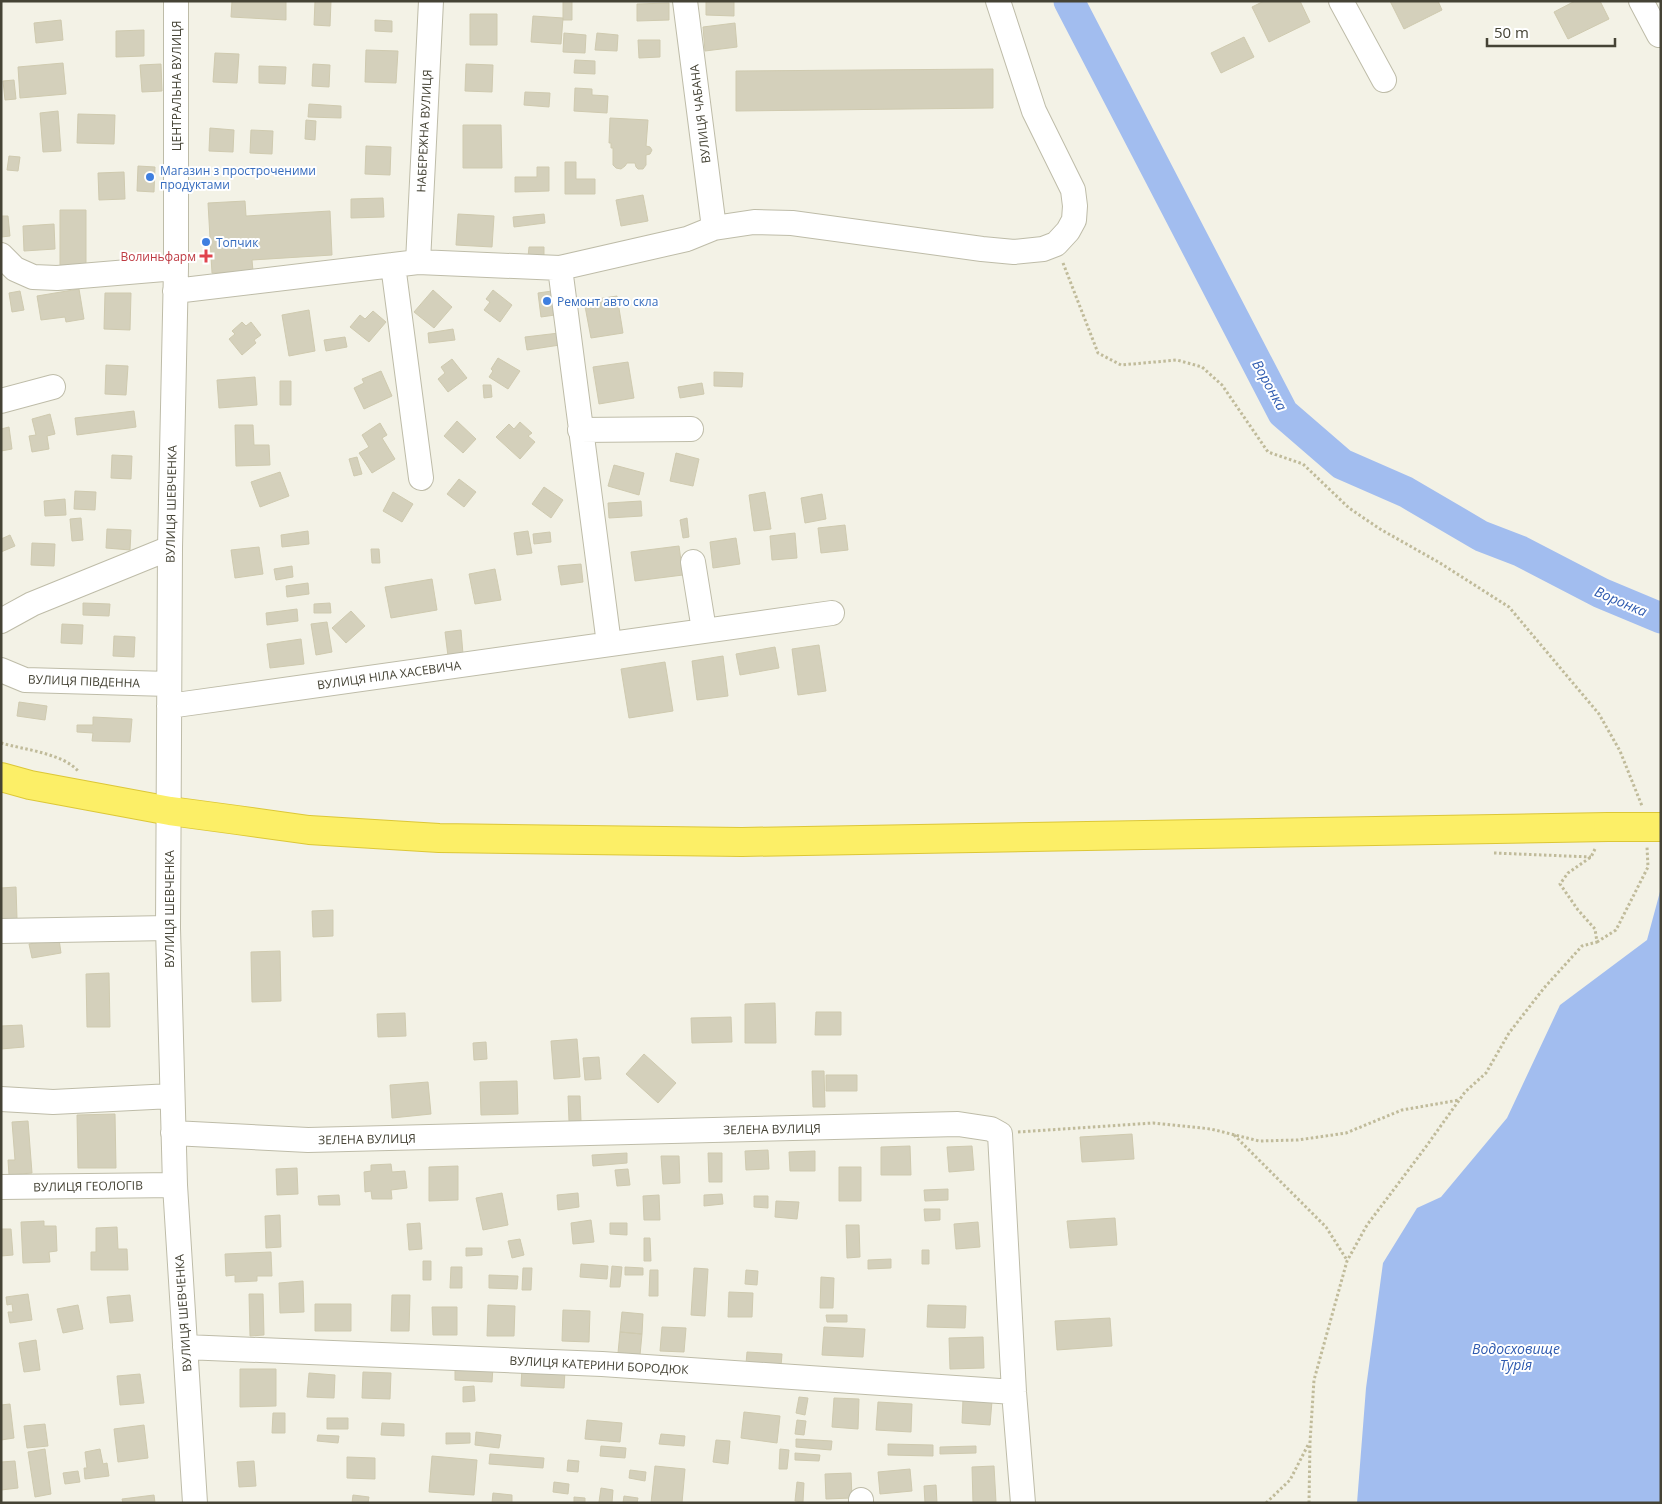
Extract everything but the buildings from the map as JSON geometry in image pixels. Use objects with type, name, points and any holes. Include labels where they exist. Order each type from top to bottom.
[{"type":"highway","points":[[1,777],[30,785],[170,811],[309,830],[468,839],[742,842],[1651,827]]},
{"type":"street","name":"ЦЕНТРАЛЬНА ВУЛИЦЯ","points":[[175,291],[176,1]]},
{"type":"street","name":"НАБЕРЕЖНА ВУЛИЦЯ","points":[[418,262],[431,1]]},
{"type":"street","name":"ВУЛИЦЯ ЧАБАНА","points":[[685,1],[714,228]]},
{"type":"street","points":[[1,255],[15,269],[33,277],[175,291],[418,262],[560,268],[687,239],[714,228],[754,222],[792,223],[1014,252],[1044,249],[1056,244],[1068,231],[1074,220],[1075,206],[1072,190],[1034,111],[998,1]]},
{"type":"street","points":[[1341,1],[1384,80]]},
{"type":"street","points":[[1640,1],[1659,35]]},
{"type":"street","points":[[393,265],[422,478]]},
{"type":"street","points":[[560,268],[609,644]]},
{"type":"street","name":"ВУЛИЦЯ ШЕВЧЕНКА","points":[[175,291],[170,548],[168,928],[175,1185],[195,1503]]},
{"type":"street","points":[[1,400],[53,388]]},
{"type":"street","points":[[580,430],[691,429]]},
{"type":"street","points":[[1,621],[32,604],[170,548]]},
{"type":"street","points":[[693,562],[704,630]]},
{"type":"street","name":"ВУЛИЦЯ НІЛА ХАСЕВИЧА","points":[[169,695],[609,644],[832,613]]},
{"type":"street","name":"ВУЛИЦЯ ПІВДЕННА","points":[[1,670],[25,680],[169,695]]},
{"type":"street","points":[[1,931],[168,928]]},
{"type":"street","points":[[1,1099],[53,1102],[172,1096]]},
{"type":"street","name":"ЗЕЛЕНА ВУЛИЦЯ","points":[[173,1133],[308,1140],[958,1124],[991,1129],[1000,1134]]},
{"type":"street","points":[[1000,1134],[1014,1392],[1023,1503]]},
{"type":"street","name":"ВУЛИЦЯ ГЕОЛОГІВ","points":[[1,1187],[175,1185]]},
{"type":"street","name":"ВУЛИЦЯ КАТЕРИНИ БОРОДЮК","points":[[185,1347],[602,1364],[1014,1392]]},
{"type":"path","points":[[1056,244],[1098,353],[1121,365],[1177,360],[1202,367],[1222,385],[1268,452],[1303,464],[1349,508],[1380,529],[1440,562],[1509,606],[1599,714],[1620,751],[1651,827],[1648,867],[1616,930],[1597,942],[1582,946],[1544,988],[1509,1033],[1486,1073],[1465,1092],[1367,1225],[1347,1261],[1314,1380],[1310,1442],[1310,1503]]},
{"type":"path","points":[[1,743],[50,755],[75,767],[92,785],[95,797]]},
{"type":"path","points":[[1597,942],[1595,929],[1578,910],[1560,884],[1568,873],[1591,857],[1608,827]]},
{"type":"path","points":[[1000,1134],[1153,1123],[1211,1129],[1259,1141],[1298,1140],[1346,1133],[1402,1110],[1460,1100]]},
{"type":"path","points":[[1234,1135],[1326,1228],[1347,1261]]},
{"type":"path","points":[[1266,1503],[1290,1480],[1310,1442]]},
{"type":"water","name":"Водосховище Турія","points":[[1661,888],[1661,1503],[1357,1503],[1366,1388],[1383,1263],[1417,1208],[1441,1197],[1507,1118],[1560,1005],[1647,940]]},
{"type":"waterway","name":"Воронка","points":[[1069,1],[1283,413],[1342,464],[1406,492],[1481,536],[1520,551],[1601,593],[1661,618]]},
{"type":"place","name":"Магазин з простроченими продуктами","points":[[150,177]]},
{"type":"place","name":"Топчик","points":[[206,242]]},
{"type":"place","name":"Волиньфарм","points":[[206,256]]},
{"type":"place","name":"Ремонт авто скла","points":[[547,301]]}]
